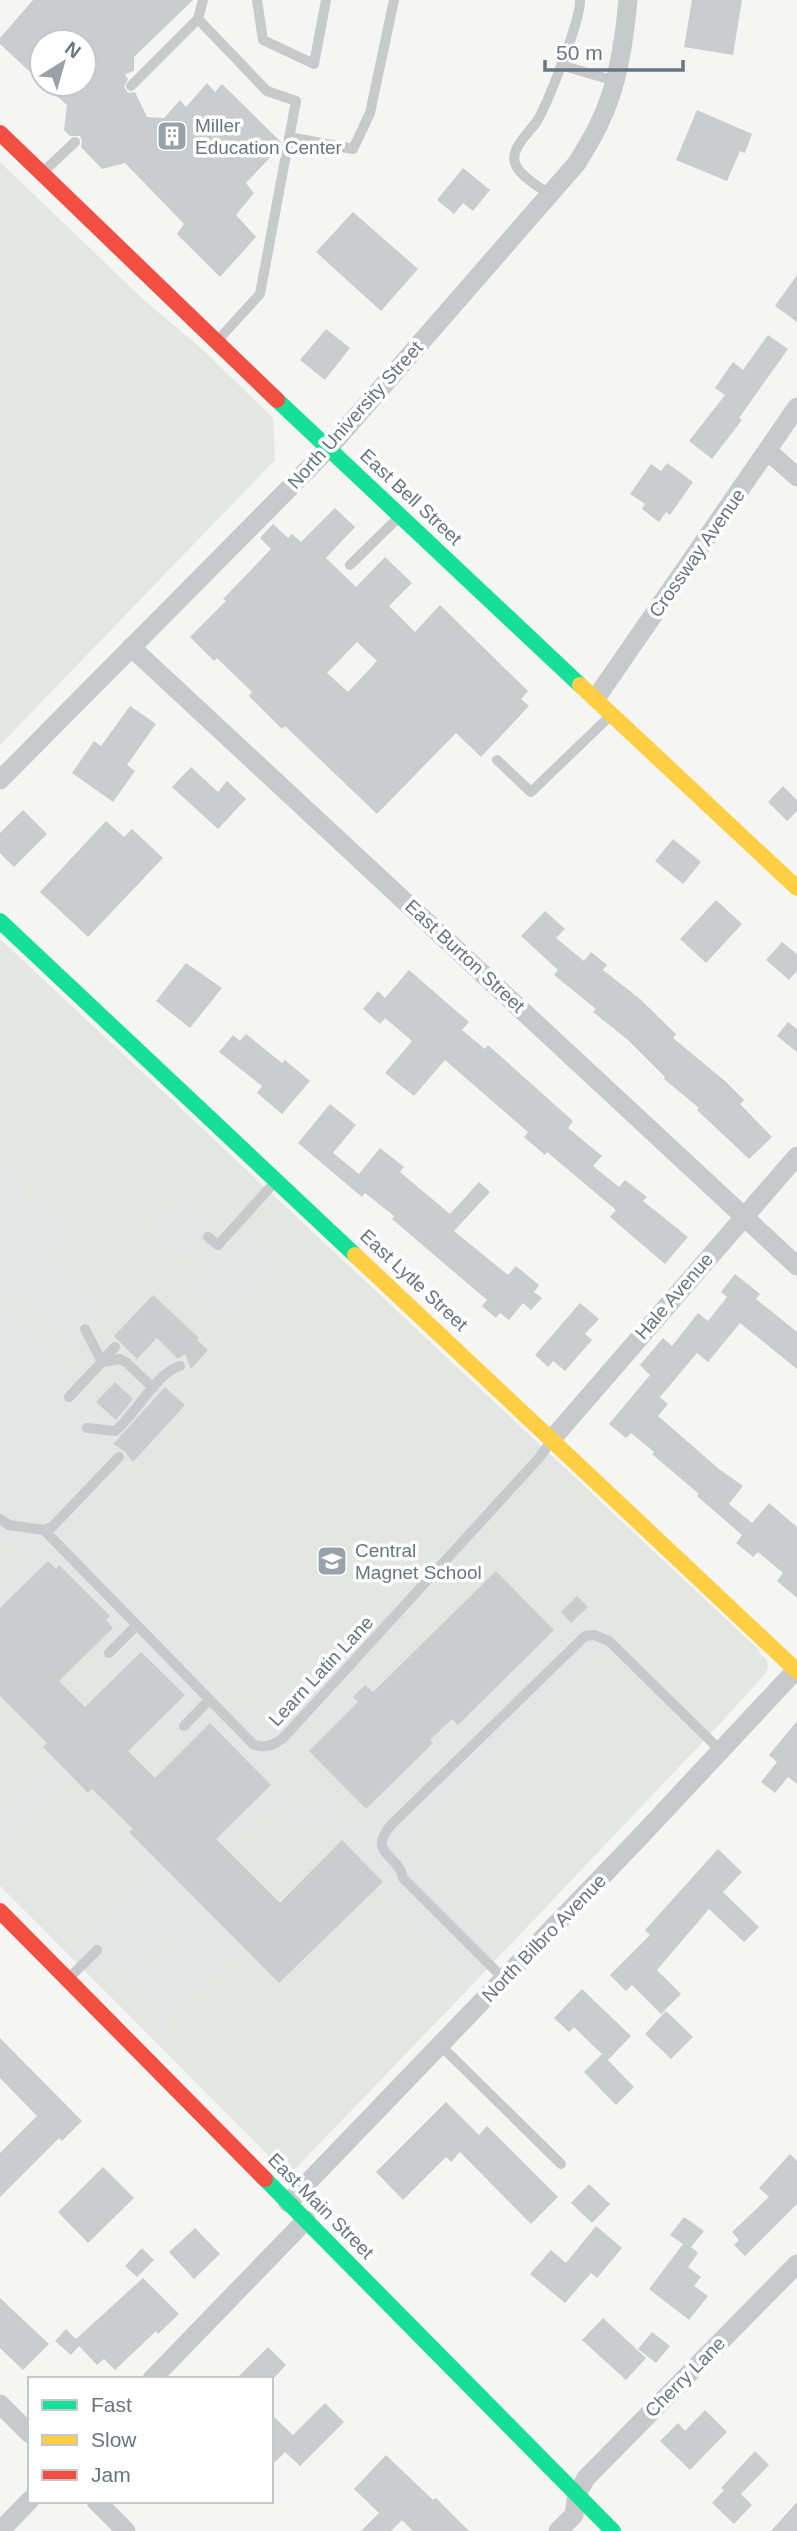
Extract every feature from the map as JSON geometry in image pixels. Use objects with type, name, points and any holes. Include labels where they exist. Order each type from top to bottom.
[{"type":"street","name":"North University Street","points":[[0,780],[328,449],[550,195],[583,153],[600,123],[615,81],[626,28],[628,0]]},
{"type":"street","name":"East Bell Street","points":[[0,133],[328,449],[797,888]]},
{"type":"street","name":"Crossway Avenue","points":[[596,698],[797,407]]},
{"type":"street","points":[[768,451],[797,477]]},
{"type":"street","name":"East Burton Street","points":[[131,647],[797,1266]]},
{"type":"street","name":"East Lytle Street","points":[[0,921],[797,1670]]},
{"type":"street","name":"Hale Avenue","points":[[552,1439],[797,1156]]},
{"type":"street","name":"North Bilbro Avenue","points":[[288,2203],[797,1670]]},
{"type":"street","name":"East Main Street","points":[[0,1911],[613,2531]]},
{"type":"street","points":[[154,2377],[306,2220]]},
{"type":"street","name":"Cherry Lane","points":[[558,2531],[574,2515],[577,2494],[586,2478],[797,2264]]},
{"type":"street","points":[[0,2404],[28,2432]]},
{"type":"street","points":[[0,2531],[28,2503]]},
{"type":"street","points":[[98,2503],[126,2531]]},
{"type":"lane","points":[[131,86],[198,19],[203,0]]},
{"type":"lane","points":[[257,0],[264,40],[314,64],[326,0]]},
{"type":"lane","points":[[289,137],[353,149],[370,113],[394,0]]},
{"type":"lane","points":[[550,195],[522,173],[515,165],[514,158],[516,150],[538,119],[561,65],[580,0]]},
{"type":"lane","points":[[198,19],[267,91],[296,101],[260,294],[216,341]]},
{"type":"lane","points":[[561,65],[615,81]]},
{"type":"lane","points":[[42,173],[75,142]]},
{"type":"lane","points":[[351,565],[400,516]]},
{"type":"lane","points":[[497,760],[531,792],[612,713]]},
{"type":"lane","points":[[208,1237],[218,1245],[277,1180]]},
{"type":"lane","points":[[85,1329],[102,1362]]},
{"type":"lane","points":[[69,1397],[115,1348]]},
{"type":"lane","points":[[102,1362],[120,1359],[153,1388]]},
{"type":"lane","points":[[87,1428],[115,1431],[165,1374],[180,1366]]},
{"type":"lane","name":"Learn Latin Lane","points":[[44,1530],[253,1744],[267,1747],[277,1743],[539,1458],[552,1439]]},
{"type":"lane","points":[[0,1519],[9,1525],[44,1530],[52,1527],[119,1457]]},
{"type":"lane","points":[[109,1653],[137,1625]]},
{"type":"lane","points":[[504,1979],[403,1878],[401,1870],[387,1857],[381,1845],[382,1837],[391,1825],[585,1636],[594,1635],[609,1641],[720,1751]]},
{"type":"lane","points":[[184,1726],[209,1700]]},
{"type":"lane","points":[[68,1979],[97,1950]]},
{"type":"lane","points":[[440,2045],[561,2164]]},
{"type":"shaded area","points":[[0,162],[145,301],[200,347],[273,418],[275,460],[0,745]]},
{"type":"shaded area","name":"Central Magnet School","points":[[0,939],[758,1649],[768,1668],[716,1728],[288,2175],[0,1886]]},
{"type":"shaded area","points":[[0,939],[263,1186],[258,1192],[0,950]]},
{"type":"shaded area","points":[[0,957],[253,1194],[253,1198],[218,1238],[180,1201],[174,1208],[166,1201],[150,1219],[157,1226],[151,1233],[181,1260],[201,1239],[217,1254],[188,1286],[225,1320],[276,1264],[240,1231],[244,1222],[263,1203],[529,1453],[524,1463],[287,1721],[270,1732],[257,1728],[251,1721],[258,1714],[248,1703],[239,1711],[68,1536],[67,1530],[71,1525],[129,1465],[134,1469],[179,1419],[176,1415],[185,1405],[165,1387],[175,1376],[193,1366],[208,1350],[153,1295],[114,1336],[103,1342],[94,1326],[95,1320],[103,1313],[60,1259],[51,1267],[48,1266],[50,1256],[71,1233],[33,1196],[20,1205],[19,1200],[27,1190],[0,1165]]},
{"type":"shaded area","points":[[273,1195],[529,1436],[530,1448],[266,1200]]},
{"type":"shaded area","points":[[31,1278],[22,1292],[65,1344],[77,1337],[87,1355],[87,1359],[72,1370],[0,1302],[0,1283],[13,1295]]},
{"type":"shaded area","points":[[112,1367],[121,1376],[111,1386],[104,1380],[100,1385],[105,1392],[97,1404],[88,1396],[89,1390]]},
{"type":"shaded area","points":[[550,1467],[567,1470],[767,1660],[766,1673],[716,1728],[676,1695],[600,1615],[587,1611],[588,1607],[567,1606],[561,1613],[570,1622],[549,1640],[546,1638],[554,1630],[496,1571],[452,1615],[427,1594],[535,1476]]},
{"type":"shaded area","points":[[0,1543],[35,1561],[0,1596]]},
{"type":"shaded area","points":[[423,1598],[448,1619],[423,1643],[402,1621]]},
{"type":"shaded area","points":[[399,1624],[420,1646],[378,1688],[359,1668]]},
{"type":"shaded area","points":[[540,1645],[542,1648],[539,1653],[464,1727],[458,1725]]},
{"type":"shaded area","points":[[90,1650],[117,1675],[85,1707],[59,1681]]},
{"type":"shaded area","points":[[602,1653],[614,1659],[685,1730],[697,1747],[499,1956],[408,1862],[403,1847],[406,1838],[580,1664],[590,1656]]},
{"type":"shaded area","points":[[355,1673],[374,1691],[365,1685],[353,1697],[358,1702],[352,1707],[339,1690]]},
{"type":"shaded area","points":[[7,1703],[47,1743],[43,1747],[52,1756],[48,1759],[0,1711],[0,1707]]},
{"type":"shaded area","points":[[0,1718],[45,1764],[32,1777],[36,1782],[0,1817]]},
{"type":"shaded area","points":[[317,1718],[330,1730],[316,1744],[304,1733]]},
{"type":"shaded area","points":[[159,1721],[186,1748],[155,1778],[128,1751]]},
{"type":"shaded area","points":[[297,1744],[335,1781],[311,1805],[292,1805],[264,1777]]},
{"type":"shaded area","points":[[76,1780],[92,1789],[133,1829],[126,1838],[72,1784]]},
{"type":"shaded area","points":[[68,1786],[123,1842],[42,1922],[0,1880],[0,1853]]},
{"type":"shaded area","points":[[342,1789],[365,1812],[347,1830],[324,1807]]},
{"type":"shaded area","points":[[263,1793],[268,1797],[232,1832],[228,1828]]},
{"type":"shaded area","points":[[276,1805],[301,1830],[316,1815],[342,1840],[280,1903],[223,1846],[226,1841],[233,1847]]},
{"type":"shaded area","points":[[128,1847],[150,1869],[69,1949],[47,1927]]},
{"type":"shaded area","points":[[375,1889],[465,1978],[469,1988],[297,2167],[289,2171],[155,2036],[244,1948],[280,1983]]},
{"type":"shaded area","points":[[181,1928],[186,1930],[186,1934],[149,1971],[157,1979],[152,1984],[137,1969]]},
{"type":"shaded area","points":[[106,1966],[112,1966],[163,2017],[150,2031],[95,1976]]},
{"type":"building","name":"Miller Education Center","points":[[33,0],[193,0],[134,57],[134,71],[125,74],[128,79],[124,87],[128,93],[135,92],[147,117],[164,118],[180,100],[186,107],[207,83],[215,92],[222,84],[281,142],[280,147],[246,183],[254,193],[236,215],[256,237],[220,277],[177,234],[184,224],[125,163],[102,169],[81,147],[80,136],[70,136],[64,130],[67,105],[59,98],[98,98],[98,28],[28,28],[28,70],[0,44],[0,38]]},
{"type":"building","points":[[692,0],[742,0],[733,55],[684,47]]},
{"type":"building","points":[[697,110],[752,134],[745,153],[740,151],[727,181],[676,160]]},
{"type":"building","points":[[463,168],[490,190],[473,211],[463,203],[454,214],[437,200]]},
{"type":"building","points":[[353,212],[418,269],[381,311],[316,252]]},
{"type":"building","points":[[797,275],[797,322],[775,306]]},
{"type":"building","points":[[326,329],[350,348],[325,380],[300,360]]},
{"type":"building","points":[[768,335],[788,349],[739,418],[742,420],[712,459],[689,441],[725,395],[715,388],[733,362],[743,370]]},
{"type":"building","points":[[667,463],[693,482],[670,515],[666,512],[659,522],[642,509],[645,504],[630,494],[651,464],[661,471]]},
{"type":"building","points":[[335,508],[355,527],[326,558],[356,587],[385,557],[412,583],[389,606],[415,632],[440,605],[528,691],[521,699],[529,706],[481,757],[456,733],[377,814],[285,726],[282,729],[249,696],[252,692],[217,658],[214,661],[190,637],[226,601],[223,599],[271,549],[260,538],[273,524],[288,538],[292,534],[301,542]],"holes":[[[357,642],[377,661],[348,692],[327,673]]]},
{"type":"building","points":[[130,706],[156,724],[127,765],[135,771],[113,802],[72,773],[94,741],[101,746]]},
{"type":"building","points":[[191,767],[218,792],[227,781],[246,799],[218,829],[172,787]]},
{"type":"building","points":[[783,786],[797,800],[797,811],[787,821],[768,802]]},
{"type":"building","points":[[23,810],[47,834],[14,867],[0,853],[0,833]]},
{"type":"building","points":[[106,821],[124,837],[132,829],[163,858],[88,937],[40,892]]},
{"type":"building","points":[[673,839],[701,862],[683,884],[655,861]]},
{"type":"building","points":[[716,900],[742,924],[706,963],[680,939]]},
{"type":"building","points":[[545,911],[565,929],[556,938],[584,961],[591,952],[607,965],[603,970],[640,999],[676,1034],[673,1038],[744,1100],[740,1104],[772,1137],[749,1159],[697,1110],[699,1108],[664,1079],[628,1040],[593,1012],[596,1009],[554,975],[558,970],[521,936]]},
{"type":"building","points":[[782,942],[797,954],[797,971],[789,980],[766,960]]},
{"type":"building","points":[[186,963],[222,988],[190,1028],[156,1001]]},
{"type":"building","points":[[409,970],[469,1022],[462,1030],[485,1049],[488,1045],[573,1121],[568,1128],[602,1156],[593,1166],[619,1187],[625,1180],[647,1197],[643,1201],[688,1237],[665,1264],[610,1217],[616,1210],[547,1152],[545,1155],[524,1137],[528,1132],[445,1060],[414,1096],[385,1073],[412,1041],[385,1018],[380,1024],[363,1009],[378,991],[385,998]]},
{"type":"building","points":[[788,1022],[797,1029],[797,1052],[777,1036]]},
{"type":"building","points":[[246,1034],[282,1063],[285,1060],[310,1081],[282,1114],[257,1093],[262,1086],[219,1052],[233,1035],[240,1041]]},
{"type":"building","points":[[330,1104],[356,1125],[333,1153],[359,1174],[380,1148],[404,1167],[400,1172],[450,1214],[479,1182],[490,1192],[454,1231],[508,1275],[516,1266],[539,1285],[534,1292],[542,1298],[531,1310],[523,1303],[509,1320],[500,1313],[496,1318],[482,1306],[487,1300],[392,1219],[394,1216],[365,1193],[362,1197],[298,1143]]},
{"type":"building","points":[[735,1274],[760,1294],[756,1299],[797,1332],[797,1369],[740,1323],[708,1362],[697,1353],[660,1397],[668,1404],[658,1416],[719,1469],[743,1486],[729,1504],[752,1523],[769,1503],[797,1527],[797,1598],[777,1581],[783,1573],[758,1552],[753,1557],[736,1543],[742,1535],[652,1454],[654,1452],[631,1433],[626,1438],[609,1424],[650,1375],[640,1365],[663,1338],[672,1346],[698,1313],[708,1321],[727,1297],[721,1292]]},
{"type":"building","points":[[153,1295],[199,1338],[197,1340],[208,1350],[191,1369],[185,1354],[178,1359],[157,1338],[137,1359],[114,1336]]},
{"type":"building","points":[[580,1303],[599,1319],[585,1334],[592,1340],[565,1371],[553,1361],[548,1367],[535,1355]]},
{"type":"building","points":[[115,1382],[133,1399],[116,1420],[96,1402]]},
{"type":"building","points":[[165,1387],[185,1405],[133,1462],[124,1451],[113,1444]]},
{"type":"building","points":[[48,1561],[56,1569],[59,1565],[110,1616],[106,1620],[113,1628],[59,1681],[85,1707],[141,1652],[185,1695],[128,1751],[155,1778],[210,1723],[271,1785],[216,1839],[280,1903],[342,1840],[383,1882],[279,1983],[129,1832],[133,1829],[92,1789],[88,1793],[43,1747],[47,1743],[0,1696],[0,1608]]},
{"type":"building","points":[[496,1571],[554,1630],[458,1725],[452,1719],[430,1740],[433,1743],[366,1809],[309,1751],[358,1702],[353,1697],[365,1685],[373,1692]]},
{"type":"building","points":[[577,1596],[588,1607],[571,1623],[561,1612]]},
{"type":"building","points":[[797,1721],[797,1784],[788,1777],[775,1793],[761,1782],[777,1762],[769,1755]]},
{"type":"building","points":[[718,1849],[742,1872],[723,1892],[759,1927],[744,1942],[709,1909],[657,1970],[681,1994],[661,2014],[632,1985],[626,1991],[610,1975],[650,1935],[645,1930]]},
{"type":"building","points":[[582,1989],[631,2036],[608,2060],[574,2027],[569,2032],[554,2018]]},
{"type":"building","points":[[666,2011],[693,2037],[671,2059],[645,2034]]},
{"type":"building","points":[[0,2038],[82,2121],[62,2141],[59,2138],[0,2197],[0,2153],[37,2116],[0,2078]]},
{"type":"building","points":[[602,2054],[634,2087],[616,2105],[584,2072]]},
{"type":"building","points":[[446,2102],[479,2135],[487,2126],[558,2197],[531,2224],[460,2152],[451,2162],[446,2157],[403,2200],[376,2172]]},
{"type":"building","points":[[790,2154],[797,2161],[797,2204],[745,2256],[734,2245],[739,2240],[732,2232],[769,2197],[759,2188]]},
{"type":"building","points":[[103,2167],[134,2198],[88,2243],[58,2212]]},
{"type":"building","points":[[589,2184],[610,2204],[592,2223],[571,2203]]},
{"type":"building","points":[[684,2217],[704,2231],[691,2247],[698,2253],[688,2267],[701,2277],[694,2286],[708,2296],[689,2320],[649,2289],[683,2244],[670,2235]]},
{"type":"building","points":[[596,2226],[622,2248],[597,2278],[591,2273],[565,2303],[530,2274],[551,2250],[566,2263]]},
{"type":"building","points":[[195,2228],[220,2254],[194,2279],[169,2252]]},
{"type":"building","points":[[142,2248],[154,2260],[137,2277],[125,2266]]},
{"type":"building","points":[[143,2278],[179,2314],[158,2334],[156,2331],[115,2370],[104,2359],[97,2365],[79,2346],[71,2355],[55,2341],[66,2329],[76,2339]]},
{"type":"building","points":[[0,2298],[49,2344],[23,2370],[0,2348]]},
{"type":"building","points":[[603,2318],[646,2358],[626,2380],[582,2340]]},
{"type":"building","points":[[652,2332],[670,2346],[656,2363],[638,2349]]},
{"type":"building","points":[[268,2347],[286,2365],[273,2379],[238,2377]]},
{"type":"building","points":[[325,2403],[344,2422],[300,2466],[285,2452],[273,2464],[273,2416],[293,2435]]},
{"type":"building","points":[[705,2410],[727,2432],[690,2470],[660,2441],[678,2423],[685,2431]]},
{"type":"building","points":[[755,2451],[769,2465],[741,2494],[752,2505],[734,2524],[712,2503],[724,2490],[721,2488]]},
{"type":"building","points":[[386,2455],[469,2531],[413,2531],[402,2520],[391,2531],[361,2531],[379,2513],[354,2489]]},
{"type":"building","points":[[797,2502],[797,2531],[771,2531]]},
{"type":"traffic: fast","points":[[277,400],[580,685]]},
{"type":"traffic: fast","points":[[0,921],[355,1255]]},
{"type":"traffic: fast","points":[[265,2179],[613,2531]]},
{"type":"traffic: slow","points":[[580,685],[797,888]]},
{"type":"traffic: slow","points":[[355,1255],[797,1671]]},
{"type":"traffic: jam","points":[[0,133],[277,400]]},
{"type":"traffic: jam","points":[[0,1911],[265,2179]]},
{"type":"place","name":"Miller Education Center","points":[[172,136]]},
{"type":"place","name":"Central Magnet School","points":[[332,1561]]}]
